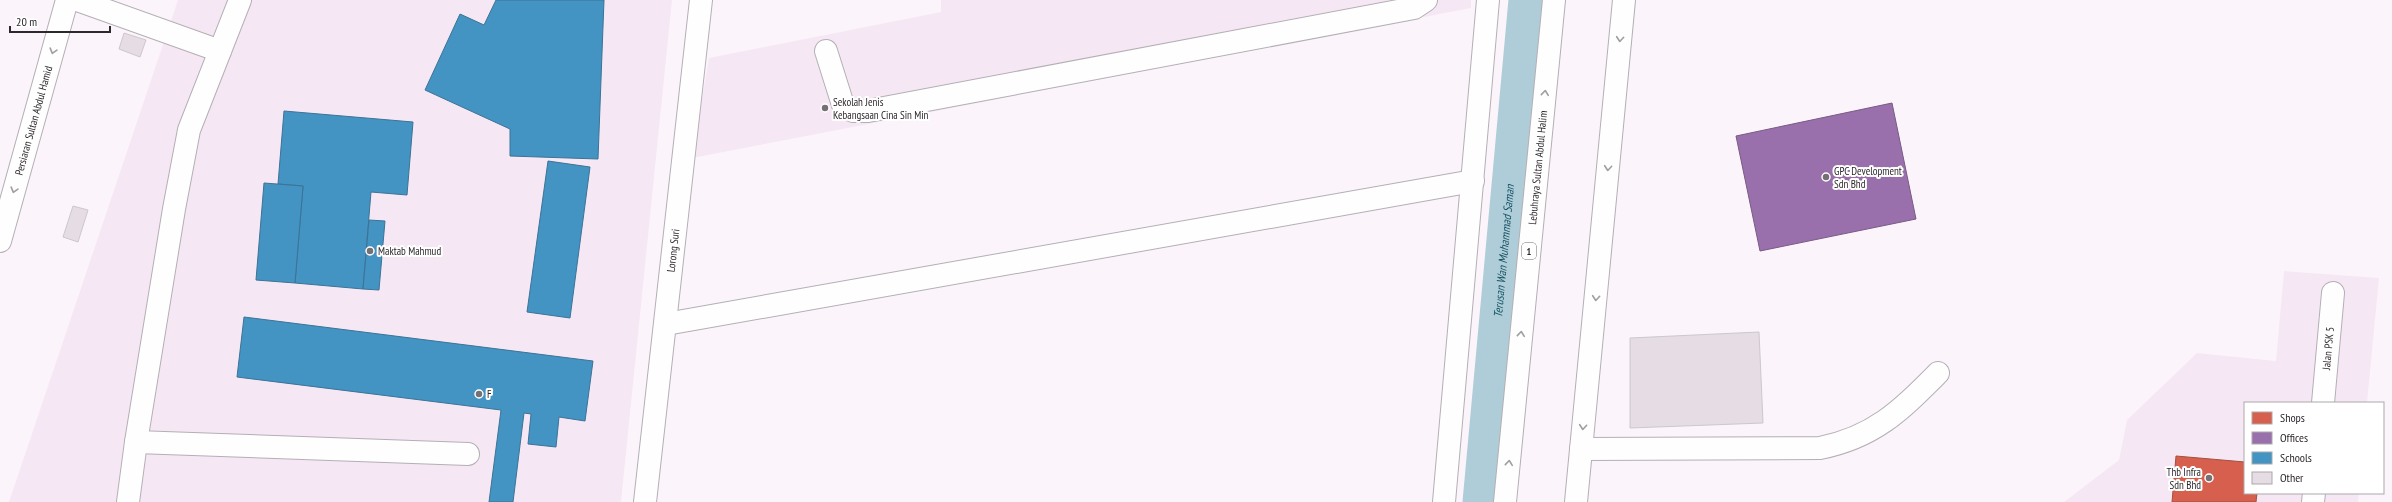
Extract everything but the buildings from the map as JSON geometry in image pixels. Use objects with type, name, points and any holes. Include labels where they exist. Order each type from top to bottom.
[{"type":"street","name":"Persiaran Sultan Abdul Hamid","points":[[0,241],[67,0]]},
{"type":"street","points":[[77,0],[220,51]]},
{"type":"street","points":[[128,502],[136,442],[174,209],[190,130],[240,0]]},
{"type":"street","name":"Lorong Suri","points":[[645,502],[701,0]]},
{"type":"street","points":[[826,51],[843,105],[853,111],[868,111],[1414,8],[1426,0]]},
{"type":"street","points":[[1444,502],[1488,0]]},
{"type":"street","name":"Lebuhraya Sultan Abdul Halim","points":[[1505,502],[1554,0]]},
{"type":"street","points":[[1576,502],[1624,0]]},
{"type":"street","points":[[666,324],[1473,181]]},
{"type":"street","name":"Jalan PSK 5","points":[[2323,402],[2333,293]]},
{"type":"street","points":[[1581,449],[1820,448],[1840,444],[1874,428],[1900,412],[1938,373]]},
{"type":"street","points":[[136,442],[468,454]]},
{"type":"shaded area","name":"Maktab Mahmud","points":[[178,0],[672,0],[621,502],[9,502]]},
{"type":"shaded area","name":"Sekolah Jenis Kebangsaan Cina Sin Min","points":[[941,0],[1471,0],[1471,8],[692,158],[709,58],[941,12]]},
{"type":"shaded area","points":[[2284,271],[2379,278],[2367,402],[2244,402],[2244,494],[2359,494],[2358,502],[2064,502],[2119,460],[2127,420],[2197,353],[2276,361]]},
{"type":"waterway","name":"Terusan Wan Muhammad Saman","points":[[1480,502],[1526,0]]},
{"type":"place","name":"Sekolah Jenis Kebangsaan Cina Sin Min","points":[[825,108]]},
{"type":"place","name":"GPC Development Sdn Bhd","points":[[1826,177]]},
{"type":"place","name":"Maktab Mahmud","points":[[370,251]]},
{"type":"place","name":"F","points":[[479,394]]},
{"type":"place","name":"Thb Infra Sdn Bhd","points":[[2209,478]]}]
